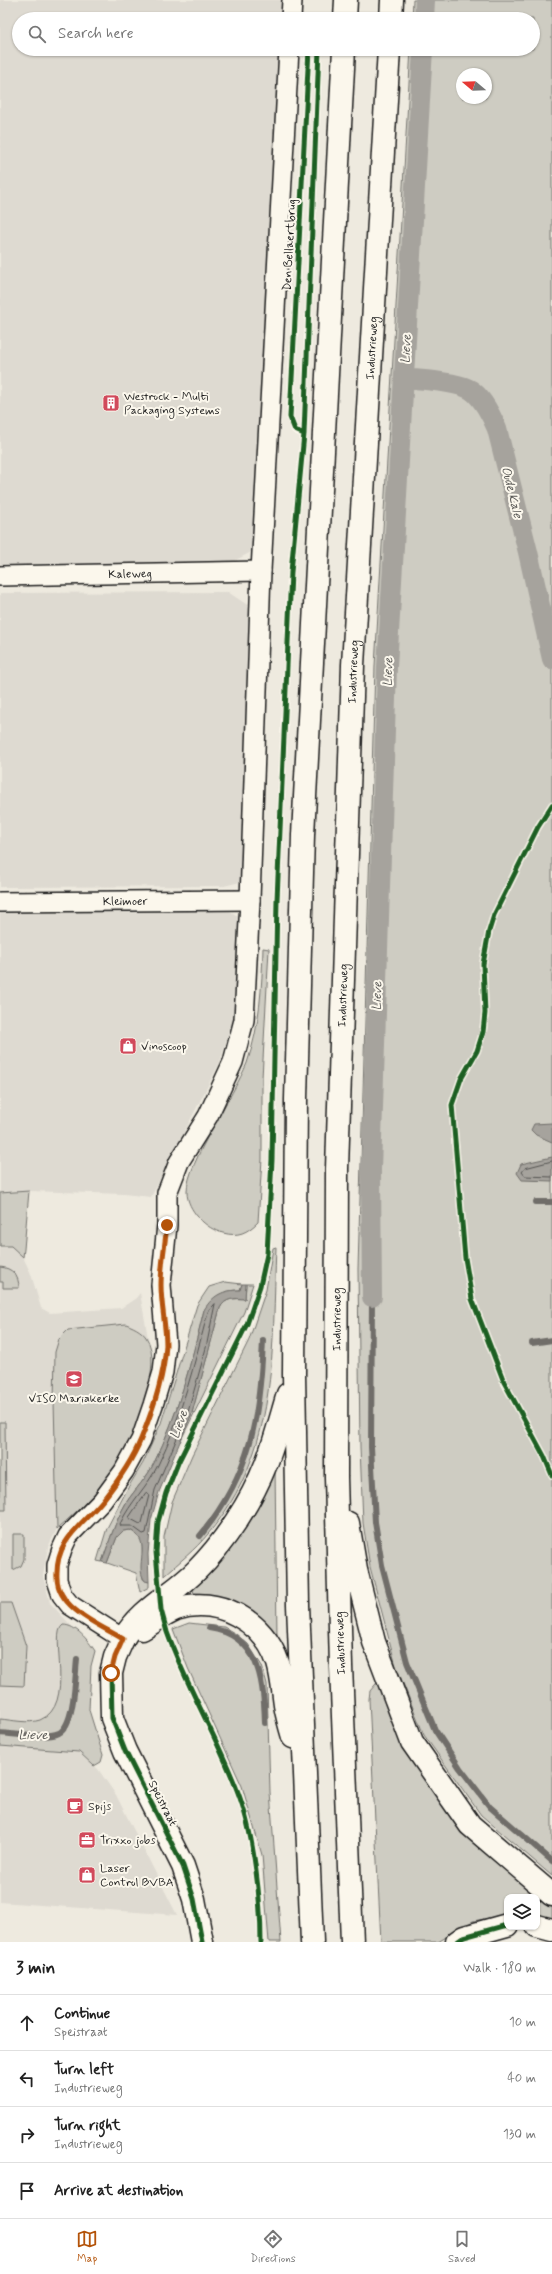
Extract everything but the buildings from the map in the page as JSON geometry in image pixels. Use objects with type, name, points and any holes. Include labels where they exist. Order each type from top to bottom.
[{"type":"main road","points":[[345,12],[346,0]]},
{"type":"main road","points":[[391,12],[392,0]]},
{"type":"main road","points":[[312,1942],[297,1597],[294,1374],[296,1099],[302,835],[344,56]]},
{"type":"main road","name":"Industrieweg","points":[[352,1942],[341,1666],[336,1478],[337,1169],[353,665],[389,56]]},
{"type":"main road","name":"Speistraat","points":[[202,1942],[194,1899],[183,1866],[125,1751],[112,1718],[111,1673],[115,1657],[132,1623],[195,1571],[233,1524],[250,1497],[266,1464],[294,1374]]},
{"type":"main road","points":[[336,1478],[349,1526],[356,1570],[374,1642],[412,1742],[470,1825],[552,1895]]},
{"type":"main road","points":[[123,1639],[163,1615],[188,1606],[212,1606],[230,1610],[244,1618],[269,1644],[277,1662],[285,1706],[304,1777]]},
{"type":"main road","points":[[457,1942],[464,1937],[504,1927]]},
{"type":"main road","points":[[540,1927],[552,1930]]},
{"type":"street","points":[[291,12],[292,0]]},
{"type":"street","points":[[123,1639],[70,1606],[62,1595],[57,1580],[57,1565],[68,1536],[102,1502],[124,1471],[141,1440],[163,1372],[166,1344],[160,1285],[167,1225],[167,1193],[179,1162],[208,1116],[233,1062],[244,1020],[250,900],[261,571],[289,56]]},
{"type":"street","name":"Kaleweg","points":[[0,576],[261,571]]},
{"type":"street","name":"Kleimoer","points":[[0,902],[250,900]]},
{"type":"shaded area","points":[[0,0],[284,0],[283,12],[12,12],[12,56],[282,56],[257,549],[232,562],[0,565]]},
{"type":"shaded area","points":[[413,0],[552,0],[552,1876],[481,1815],[424,1735],[396,1666],[370,1567],[363,1523],[360,1447],[358,1269],[375,666],[411,56],[540,56],[540,12],[412,12]]},
{"type":"shaded area","points":[[228,592],[246,604],[253,614],[240,882],[224,886],[0,887],[0,593]]},
{"type":"shaded area","points":[[223,906],[240,918],[238,1004],[220,1062],[151,1197],[124,1194],[29,1191],[23,1257],[31,1274],[41,1308],[50,1313],[121,1308],[136,1298],[140,1293],[152,1360],[108,1479],[57,1529],[48,1547],[43,1576],[50,1603],[95,1651],[91,1666],[89,1710],[98,1738],[79,1752],[98,1769],[116,1795],[177,1915],[0,1902],[0,910]]},
{"type":"shaded area","points":[[263,948],[269,949],[262,1078],[262,1159],[258,1222],[250,1229],[233,1235],[217,1231],[204,1223],[190,1205],[187,1192],[194,1164],[247,1063],[258,1021]]},
{"type":"shaded area","points":[[29,1191],[23,1257],[11,1246],[0,1246],[0,1193]]},
{"type":"shaded area","points":[[276,1247],[274,1323],[271,1361],[267,1398],[260,1433],[248,1468],[231,1502],[203,1540],[164,1576],[164,1537],[172,1502],[192,1455],[249,1340],[266,1290],[273,1248]]},
{"type":"shaded area","points":[[0,1267],[8,1269],[14,1273],[18,1279],[19,1288],[3,1288],[3,1282],[0,1282]]},
{"type":"shaded area","points":[[225,1282],[242,1284],[240,1290],[228,1291],[219,1295],[204,1310],[183,1388],[163,1445],[151,1468],[122,1510],[112,1532],[102,1562],[97,1561],[107,1528],[143,1463],[161,1423],[197,1305],[209,1287]]},
{"type":"shaded area","points":[[246,1284],[253,1284],[244,1312],[180,1442],[192,1413],[220,1308],[227,1300],[245,1299]]},
{"type":"shaded area","points":[[126,1324],[143,1333],[149,1343],[152,1357],[151,1374],[141,1414],[124,1452],[107,1480],[90,1499],[57,1529],[54,1401],[55,1352],[59,1339],[68,1330]]},
{"type":"shaded area","points":[[0,1422],[5,1422],[6,1510],[0,1510]]},
{"type":"shaded area","points":[[275,1466],[277,1638],[259,1617],[242,1604],[208,1594],[194,1593],[193,1590],[229,1546]]},
{"type":"shaded area","points":[[130,1530],[139,1536],[142,1541],[143,1579],[149,1582],[149,1587],[140,1592],[136,1573],[107,1563],[117,1537],[123,1531]]},
{"type":"shaded area","points":[[13,1534],[24,1534],[24,1559],[21,1566],[13,1570]]},
{"type":"shaded area","points":[[0,1603],[11,1603],[26,1646],[24,1686],[0,1685]]},
{"type":"shaded area","points":[[189,1623],[224,1627],[236,1634],[248,1644],[262,1666],[267,1684],[270,1792],[281,1942],[269,1942],[262,1855],[242,1786],[188,1668],[173,1629]]},
{"type":"shaded area","points":[[63,1625],[77,1630],[89,1642],[95,1651],[91,1666],[89,1710],[103,1755],[101,1762],[94,1766],[79,1752],[0,1746],[0,1719],[25,1722],[35,1721],[40,1720],[51,1712],[57,1700],[60,1686],[58,1642],[59,1631]]},
{"type":"shaded area","points":[[380,1679],[402,1730],[552,1904],[552,1921],[540,1919],[540,1894],[504,1894],[504,1916],[473,1921],[438,1942],[381,1942],[369,1699],[370,1691]]},
{"type":"water","points":[[552,1123],[552,1142],[536,1135],[531,1130],[534,1124]]},
{"type":"water","points":[[552,1157],[552,1181],[522,1180],[517,1173],[521,1164]]},
{"type":"water","points":[[242,1284],[246,1284],[245,1299],[227,1300],[220,1308],[192,1413],[159,1492],[151,1520],[148,1554],[149,1582],[145,1581],[141,1568],[141,1541],[137,1535],[130,1530],[123,1531],[117,1537],[107,1563],[102,1562],[112,1532],[122,1510],[151,1468],[163,1445],[189,1369],[204,1310],[207,1305],[219,1294],[228,1291],[240,1290]]},
{"type":"waterway","name":"Lieve","points":[[424,12],[425,0]]},
{"type":"waterway","name":"Lieve","points":[[372,1297],[371,1170],[387,667],[423,56]]},
{"type":"waterway","name":"Oude Kale","points":[[413,379],[459,385],[471,390],[483,402],[497,429],[528,552],[552,659]]},
{"type":"waterway","points":[[536,1202],[552,1202]]},
{"type":"waterway","points":[[372,1297],[371,1447],[375,1522],[382,1565],[407,1662],[435,1730],[460,1768],[490,1807],[552,1861]]},
{"type":"waterway","points":[[200,1536],[217,1513],[231,1490],[242,1467],[250,1444],[259,1394],[263,1340]]},
{"type":"waterway","points":[[532,1343],[552,1340]]},
{"type":"waterway","points":[[209,1628],[226,1632],[239,1640],[248,1650],[255,1662],[260,1676],[263,1691],[265,1723]]},
{"type":"waterway","name":"Lieve","points":[[0,1733],[30,1736],[47,1736],[59,1733],[64,1728],[71,1710],[75,1688],[77,1659]]},
{"type":"cycle path","name":"Den Bellaertbrug","points":[[304,434],[295,430],[290,417],[309,56]]},
{"type":"cycle path","points":[[261,1942],[260,1908],[256,1869],[245,1814],[232,1777],[184,1674],[167,1632],[161,1610],[156,1552],[158,1522],[166,1493],[178,1463],[247,1324],[260,1286],[267,1254],[272,1160],[277,900],[291,572],[304,434],[319,56]]},
{"type":"cycle path","points":[[552,805],[538,827],[494,915],[489,931],[483,964],[485,1013],[483,1032],[477,1051],[461,1079],[452,1105],[465,1258],[472,1299],[504,1382],[544,1456],[552,1475]]},
{"type":"cycle path","points":[[111,1673],[112,1718],[125,1751],[183,1866],[194,1899],[202,1942]]},
{"type":"cycle path","points":[[457,1942],[464,1937],[504,1926]]},
{"type":"place","name":"Westrock - Multi Packaging Systems","points":[[111,403]]},
{"type":"place","name":"Vinoscoop","points":[[128,1046]]},
{"type":"place","name":"VISO Mariakerke","points":[[74,1379]]},
{"type":"place","name":"Spijs","points":[[75,1806]]},
{"type":"place","name":"Trixxo jobs","points":[[87,1840]]},
{"type":"place","name":"Laser Control BVBA","points":[[87,1875]]},
{"type":"route","points":[[111,1673],[115,1657],[123,1639],[70,1606],[62,1595],[57,1580],[57,1565],[68,1536],[102,1502],[124,1471],[141,1440],[153,1405],[163,1372],[166,1344],[160,1285],[167,1225]]}]
